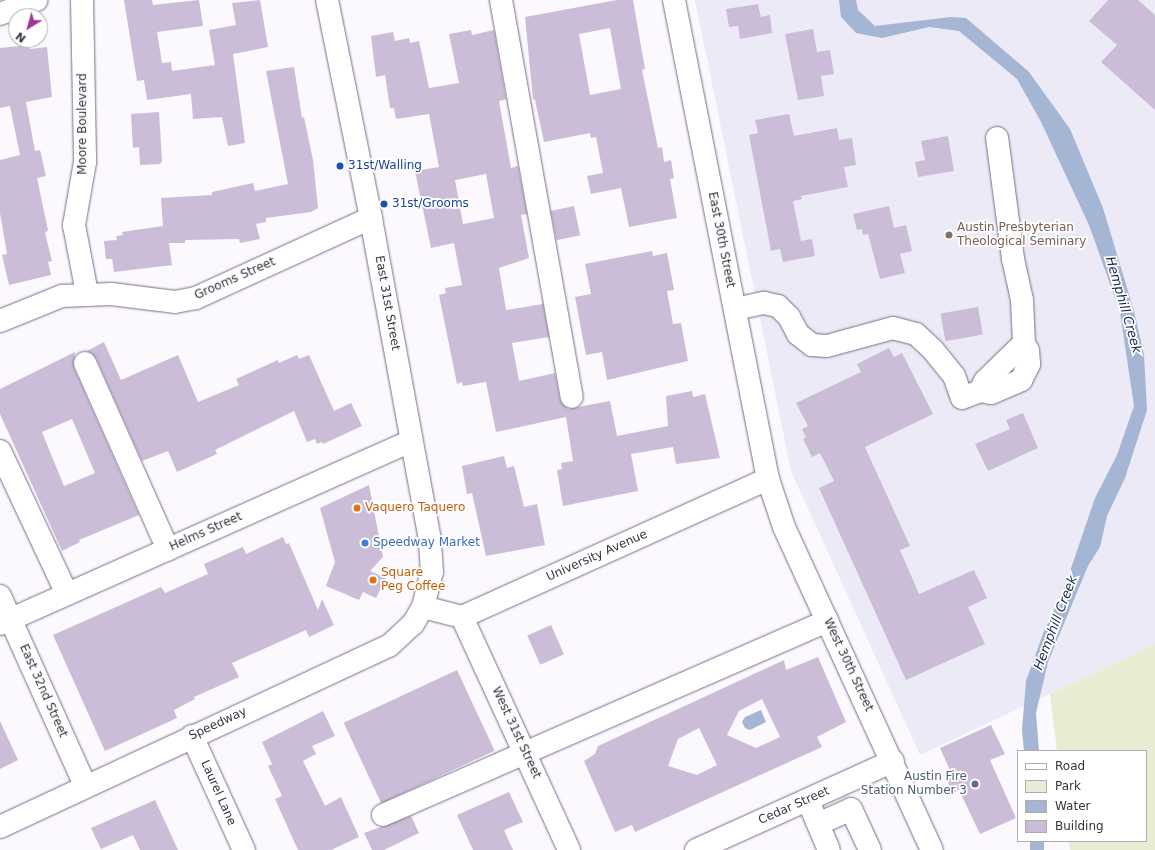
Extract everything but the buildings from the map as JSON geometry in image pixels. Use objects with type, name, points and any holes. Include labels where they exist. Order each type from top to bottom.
[{"type":"street","points":[[0,14],[36,0]]},
{"type":"street","name":"Moore Boulevard","points":[[82,0],[85,162],[74,225],[88,293]]},
{"type":"street","name":"East 31st Street","points":[[327,0],[371,218],[431,555],[429,588],[423,607]]},
{"type":"street","points":[[501,0],[572,397]]},
{"type":"street","name":"East 30th Street","points":[[674,0],[768,479]]},
{"type":"street","points":[[735,309],[764,303],[778,306],[789,318],[798,334],[812,345],[827,346],[893,328],[916,334],[933,350],[954,376],[962,398],[980,391],[991,393],[1021,380],[1029,364],[1028,351],[1024,342],[1022,300],[996,138]]},
{"type":"street","name":"Grooms Street","points":[[0,321],[62,296],[88,293],[175,302],[196,298],[371,218]]},
{"type":"street","points":[[85,363],[168,549]]},
{"type":"street","name":"Helms Street","points":[[5,621],[411,441]]},
{"type":"street","points":[[0,451],[67,594]]},
{"type":"street","name":"University Avenue","points":[[462,616],[768,479]]},
{"type":"street","name":"West 30th Street","points":[[768,479],[784,527],[932,850]]},
{"type":"street","name":"East 32nd Street","points":[[0,596],[5,621],[86,787]]},
{"type":"street","points":[[423,607],[462,616]]},
{"type":"street","name":"Speedway","points":[[0,827],[192,736],[389,646],[413,624],[423,607]]},
{"type":"street","name":"West 31st Street","points":[[462,616],[526,753],[569,850]]},
{"type":"street","points":[[383,815],[827,621]]},
{"type":"street","name":"Laurel Lane","points":[[192,736],[244,850]]},
{"type":"street","name":"Cedar Street","points":[[696,850],[892,761]]},
{"type":"street","points":[[808,799],[829,850]]},
{"type":"street","points":[[818,824],[851,809],[870,850]]},
{"type":"shaded area","name":"Austin Presbyterian Theological Seminary","points":[[695,0],[1155,0],[1155,644],[920,755],[791,471]]},
{"type":"green space","points":[[1155,644],[1155,850],[1070,850],[1069,842],[1147,842],[1147,750],[1057,750],[1050,694]]},
{"type":"water","name":"Hemphill Creek","points":[[839,0],[856,0],[858,10],[875,26],[951,17],[966,18],[1029,72],[1070,129],[1103,208],[1134,311],[1144,355],[1147,410],[1125,478],[1107,516],[1100,547],[1088,566],[1048,662],[1036,713],[1039,750],[1024,750],[1022,730],[1026,681],[1044,631],[1064,589],[1095,498],[1117,455],[1134,406],[1120,312],[1089,225],[1041,122],[1017,79],[959,31],[929,27],[882,38],[856,33],[841,17]]},
{"type":"water","points":[[761,710],[766,722],[750,730],[745,728],[742,722],[745,717]]},
{"type":"water","points":[[1030,842],[1044,842],[1044,850],[1030,850]]},
{"type":"place","name":"31st/Walling","points":[[340,166]]},
{"type":"place","name":"31st/Grooms","points":[[384,204]]},
{"type":"place","name":"Austin Presbyterian Theological Seminary","points":[[949,235]]},
{"type":"place","name":"Vaquero Taquero","points":[[357,508]]},
{"type":"place","name":"Speedway Market","points":[[365,543]]},
{"type":"place","name":"Square Peg Coffee","points":[[373,580]]},
{"type":"place","name":"Austin Fire Station Number 3","points":[[975,784]]}]
